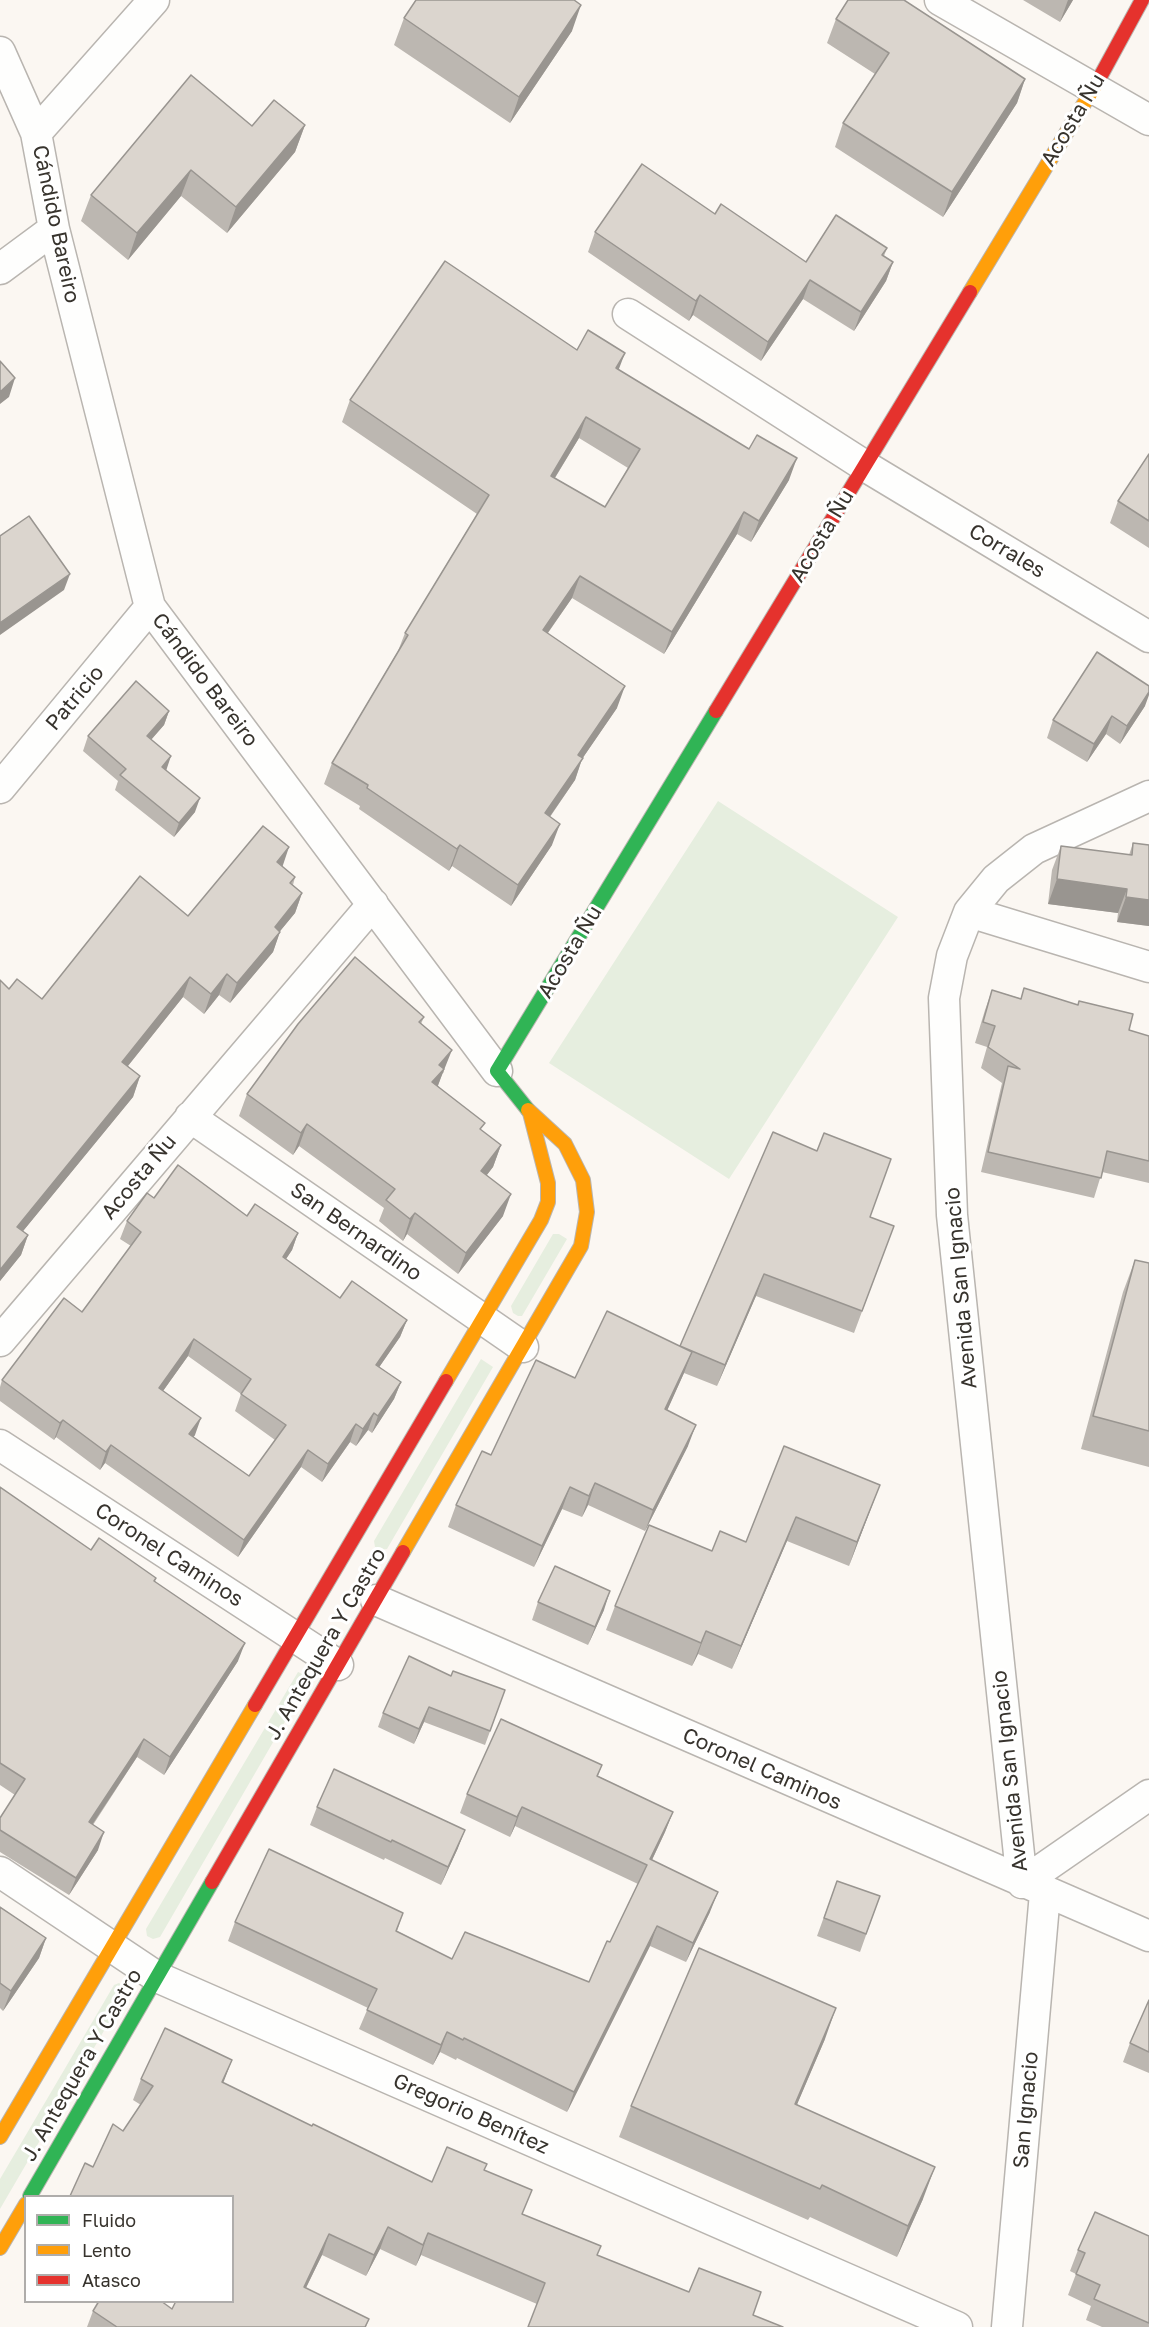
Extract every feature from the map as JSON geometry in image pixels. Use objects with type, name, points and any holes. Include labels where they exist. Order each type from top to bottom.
[{"type":"street","points":[[36,133],[154,0]]},
{"type":"street","points":[[940,0],[1149,120]]},
{"type":"street","name":"Acosta Ñu","points":[[497,1071],[1094,87],[1142,0]]},
{"type":"street","name":"Cándido Bareiro","points":[[0,52],[36,133],[54,229],[150,607],[497,1071]]},
{"type":"street","points":[[0,269],[54,229]]},
{"type":"street","name":"Corrales","points":[[628,314],[865,466],[1149,637]]},
{"type":"street","name":"Patricio","points":[[0,788],[150,607]]},
{"type":"street","name":"Avenida San Ignacio","points":[[1034,1888],[952,1215],[944,998],[952,956],[969,912],[996,879],[1034,849],[1149,796]]},
{"type":"street","name":"Acosta Ñu","points":[[0,1341],[373,904]]},
{"type":"street","points":[[969,912],[1149,966]]},
{"type":"street","name":"J. Antequera Y Castro","points":[[31,2195],[581,1245],[586,1212],[583,1180],[565,1144],[530,1113],[497,1071]]},
{"type":"street","name":"J. Antequera Y Castro","points":[[0,2137],[541,1220],[548,1202],[548,1183],[530,1113]]},
{"type":"street","name":"San Bernardino","points":[[190,1117],[523,1347]]},
{"type":"street","name":"Coronel Caminos","points":[[0,1445],[338,1665]]},
{"type":"street","name":"Coronel Caminos","points":[[376,1599],[1034,1888],[1149,1936]]},
{"type":"street","points":[[1034,1888],[1149,1795]]},
{"type":"street","name":"Gregorio Benítez","points":[[0,1872],[157,1977],[957,2327]]},
{"type":"street","name":"San Ignacio","points":[[1007,2327],[1034,1888]]},
{"type":"street","points":[[0,2248],[24,2207]]},
{"type":"green space","points":[[718,801],[898,917],[729,1179],[549,1063]]},
{"type":"green space","points":[[553,1234],[559,1234],[567,1239],[522,1316],[518,1316],[513,1313],[511,1306]]},
{"type":"green space","points":[[481,1359],[493,1367],[387,1549],[380,1550],[375,1547],[374,1541]]},
{"type":"green space","points":[[298,1672],[307,1676],[308,1682],[160,1937],[153,1939],[147,1936],[146,1929]]},
{"type":"green space","points":[[119,1983],[125,1987],[126,1993],[0,2209],[0,2179],[114,1985]]},
{"type":"building","points":[[416,0],[574,0],[581,5],[519,97],[404,18]]},
{"type":"building","points":[[848,0],[904,0],[1025,79],[952,192],[843,123],[889,53],[836,19]]},
{"type":"building","points":[[191,75],[252,126],[274,100],[305,125],[236,207],[191,170],[137,233],[91,195]]},
{"type":"building","points":[[642,164],[715,214],[721,204],[806,262],[836,215],[887,248],[882,255],[893,262],[861,312],[810,280],[768,342],[700,295],[696,301],[595,232]]},
{"type":"building","points":[[445,261],[577,350],[588,330],[625,353],[616,368],[749,449],[757,435],[797,458],[759,521],[744,512],[672,632],[580,576],[543,630],[625,686],[578,755],[583,758],[545,813],[560,824],[518,885],[460,845],[457,849],[367,788],[368,785],[332,763],[408,635],[405,633],[489,495],[350,400]],"holes":[[[586,417],[640,449],[605,507],[551,476]]]},
{"type":"building","points":[[0,361],[15,378],[0,392]]},
{"type":"building","points":[[1149,454],[1149,521],[1118,501]]},
{"type":"building","points":[[29,516],[70,574],[0,623],[0,536]]},
{"type":"building","points":[[1097,652],[1149,686],[1149,692],[1127,726],[1112,716],[1094,744],[1053,720]]},
{"type":"building","points":[[136,681],[169,711],[147,736],[171,756],[162,767],[200,798],[179,823],[120,775],[126,769],[88,736]]},
{"type":"building","points":[[263,826],[289,847],[277,862],[295,877],[290,883],[302,893],[275,927],[280,932],[237,983],[227,974],[211,994],[190,977],[122,1062],[140,1076],[17,1227],[28,1235],[0,1270],[0,980],[9,989],[17,979],[42,999],[140,876],[188,916]]},
{"type":"building","points":[[1133,843],[1149,845],[1149,900],[1126,897],[1127,889],[1057,879],[1061,846],[1132,855]]},
{"type":"building","points":[[355,957],[424,1017],[419,1022],[452,1050],[439,1065],[444,1069],[432,1082],[485,1123],[480,1129],[501,1145],[481,1171],[511,1194],[466,1253],[415,1213],[410,1219],[386,1200],[395,1189],[307,1124],[301,1133],[247,1094],[298,1024]]},
{"type":"building","points":[[1024,988],[1078,1005],[1079,1001],[1133,1014],[1129,1030],[1149,1036],[1149,1161],[1107,1151],[1101,1178],[988,1152],[1008,1066],[1020,1069],[988,1047],[995,1026],[983,1022],[992,990],[1021,999]]},
{"type":"building","points":[[773,1132],[817,1151],[824,1133],[891,1159],[870,1217],[894,1226],[862,1311],[764,1274],[725,1365],[680,1346]]},
{"type":"building","points":[[178,1165],[247,1216],[255,1204],[298,1233],[283,1257],[340,1298],[352,1281],[407,1320],[376,1365],[401,1382],[378,1416],[374,1413],[363,1429],[356,1424],[328,1464],[308,1450],[244,1540],[111,1445],[106,1452],[63,1420],[60,1423],[2,1380],[64,1298],[82,1312],[141,1232],[127,1221],[147,1193],[154,1198]],"holes":[[[194,1339],[251,1379],[241,1394],[286,1425],[249,1476],[189,1434],[201,1418],[159,1388]]]},
{"type":"building","points":[[1135,1260],[1149,1263],[1149,1431],[1093,1416]]},
{"type":"building","points":[[607,1311],[692,1352],[665,1409],[696,1425],[653,1510],[595,1483],[589,1496],[570,1487],[542,1546],[456,1505],[482,1451],[491,1455],[536,1360],[575,1378]]},
{"type":"building","points":[[784,1446],[880,1485],[857,1542],[796,1517],[741,1646],[706,1631],[701,1643],[615,1606],[649,1525],[712,1551],[720,1531],[746,1542]]},
{"type":"building","points":[[0,1487],[91,1550],[99,1538],[156,1578],[154,1581],[245,1643],[170,1757],[144,1739],[89,1822],[104,1832],[76,1878],[0,1830],[0,1818],[25,1779],[0,1763]]},
{"type":"building","points":[[555,1566],[610,1591],[595,1627],[538,1602]]},
{"type":"building","points":[[409,1656],[451,1676],[453,1671],[505,1690],[490,1731],[429,1707],[419,1729],[383,1713]]},
{"type":"building","points":[[501,1719],[602,1765],[597,1776],[673,1812],[650,1859],[718,1892],[693,1943],[657,1926],[574,2092],[464,2038],[463,2040],[447,2032],[441,2045],[367,2010],[377,1989],[235,1922],[269,1849],[403,1913],[396,1931],[452,1959],[465,1932],[589,1982],[607,1941],[610,1942],[647,1865],[522,1807],[517,1817],[467,1794]]},
{"type":"building","points":[[334,1769],[465,1830],[448,1867],[317,1807]]},
{"type":"building","points":[[837,1881],[880,1896],[866,1934],[824,1918]]},
{"type":"building","points":[[0,1907],[46,1938],[11,1991],[0,1983]]},
{"type":"building","points":[[699,1948],[836,2008],[795,2104],[935,2167],[908,2226],[822,2185],[820,2189],[631,2106]]},
{"type":"building","points":[[1149,2000],[1149,2052],[1130,2043]]},
{"type":"building","points":[[165,2028],[232,2060],[222,2082],[312,2126],[313,2124],[432,2182],[447,2147],[487,2164],[484,2170],[532,2190],[522,2214],[601,2246],[597,2255],[689,2292],[699,2268],[761,2292],[753,2315],[783,2327],[528,2327],[545,2283],[428,2233],[423,2245],[388,2227],[374,2255],[329,2234],[304,2287],[369,2319],[365,2327],[117,2327],[93,2311],[98,2303],[164,2303],[172,2309],[175,2303],[234,2303],[234,2195],[70,2195],[85,2163],[93,2167],[113,2124],[123,2131],[153,2086],[141,2079]]},
{"type":"building","points":[[1095,2212],[1149,2236],[1149,2323],[1094,2299],[1100,2285],[1076,2274],[1085,2253],[1078,2250]]},
{"type":"traffic: fast","points":[[528,1110],[497,1071],[716,711]]},
{"type":"traffic: fast","points":[[31,2195],[212,1882]]},
{"type":"traffic: slow","points":[[970,292],[1099,79]]},
{"type":"traffic: slow","points":[[403,1552],[581,1246],[587,1212],[583,1180],[565,1144],[528,1110]]},
{"type":"traffic: slow","points":[[446,1381],[541,1220],[548,1202],[548,1183],[530,1113]]},
{"type":"traffic: slow","points":[[0,2137],[255,1705]]},
{"type":"traffic: slow","points":[[0,2248],[24,2207]]},
{"type":"traffic: jam","points":[[1099,79],[1142,0]]},
{"type":"traffic: jam","points":[[716,711],[970,292]]},
{"type":"traffic: jam","points":[[255,1705],[446,1381]]},
{"type":"traffic: jam","points":[[212,1882],[403,1552]]}]
